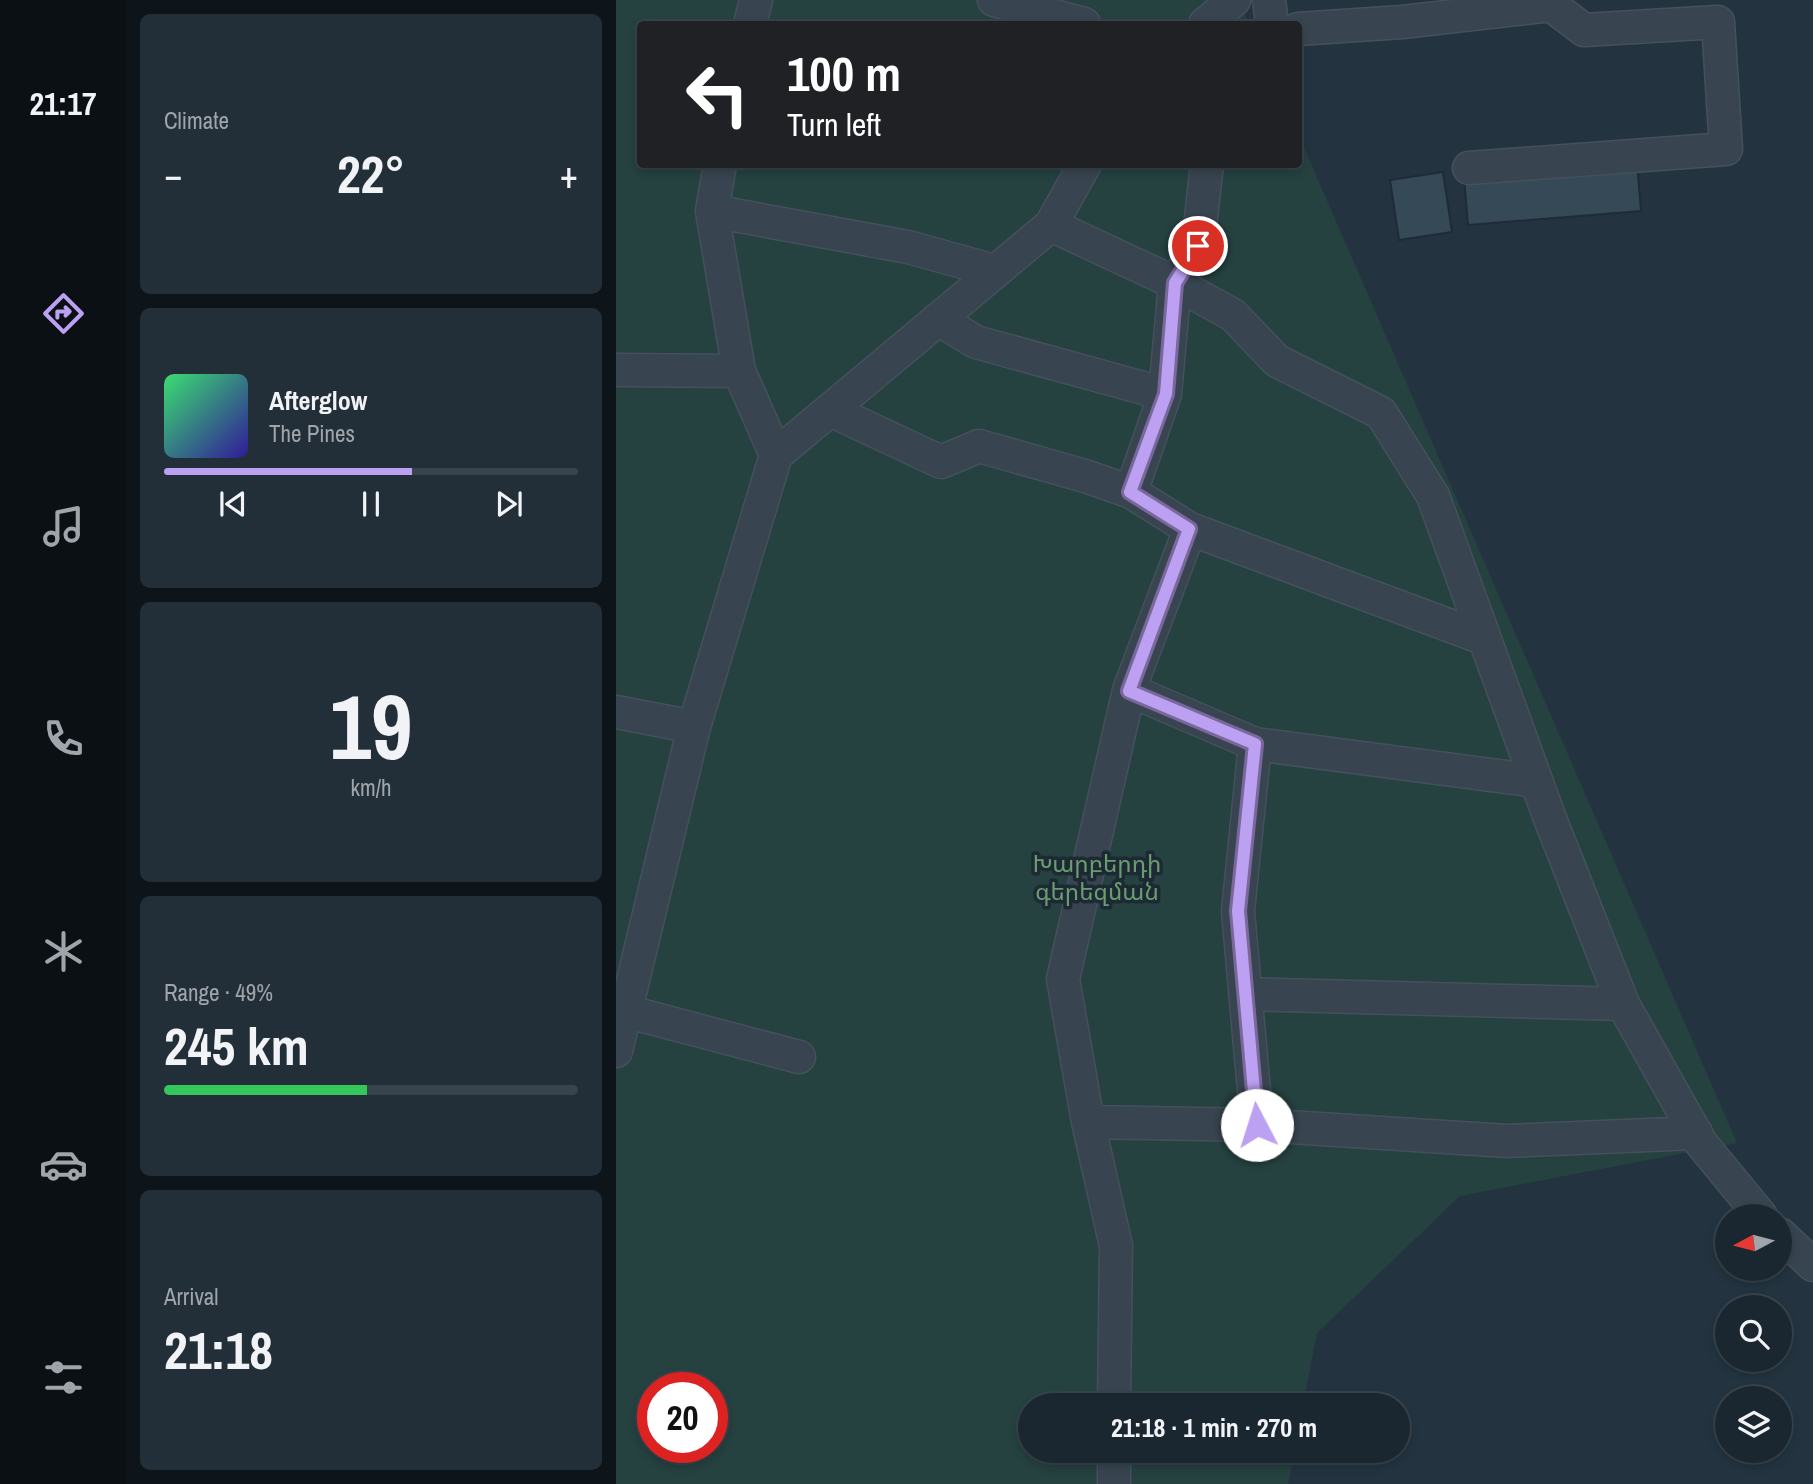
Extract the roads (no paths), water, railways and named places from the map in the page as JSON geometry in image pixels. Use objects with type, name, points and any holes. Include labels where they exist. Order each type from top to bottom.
[{"type":"lane","points":[[751,21],[756,0]]},
{"type":"lane","points":[[994,0],[1073,21]]},
{"type":"lane","points":[[1204,15],[1234,0]]},
{"type":"lane","points":[[1269,0],[1272,21]]},
{"type":"lane","points":[[1302,28],[1400,11],[1551,5],[1584,30],[1718,22],[1726,149],[1469,168]]},
{"type":"lane","points":[[719,168],[712,211],[739,371],[776,455]]},
{"type":"lane","points":[[616,1051],[694,727],[776,455],[1051,225],[1083,168]]},
{"type":"lane","points":[[1130,492],[1166,394],[1175,283],[1198,246],[1207,168]]},
{"type":"lane","points":[[712,211],[908,247],[996,271]]},
{"type":"lane","points":[[1051,225],[1175,283],[1233,315],[1277,361],[1381,412],[1433,496],[1536,781],[1623,1004],[1701,1143],[1751,1204]]},
{"type":"lane","points":[[938,319],[976,342],[1166,394]]},
{"type":"lane","points":[[616,370],[739,371]]},
{"type":"lane","points":[[830,410],[940,462],[979,446],[1085,476],[1130,492],[1189,529],[1483,638]]},
{"type":"lane","points":[[1114,1393],[1116,1246],[1088,1122],[1063,979],[1129,691],[1189,529]]},
{"type":"lane","points":[[1129,691],[1255,744],[1536,781]]},
{"type":"lane","points":[[616,712],[694,727]]},
{"type":"lane","points":[[1255,744],[1238,911],[1257,1125]]},
{"type":"lane","points":[[1246,994],[1623,1004]]},
{"type":"lane","points":[[625,1012],[799,1057]]},
{"type":"lane","points":[[1088,1122],[1257,1125],[1507,1142],[1696,1133]]},
{"type":"lane","points":[[1792,1245],[1813,1265]]},
{"type":"lane","points":[[1114,1463],[1114,1484]]},
{"type":"park label","name":"Խարբերդի գերեզման","points":[[1097,877]]}]
